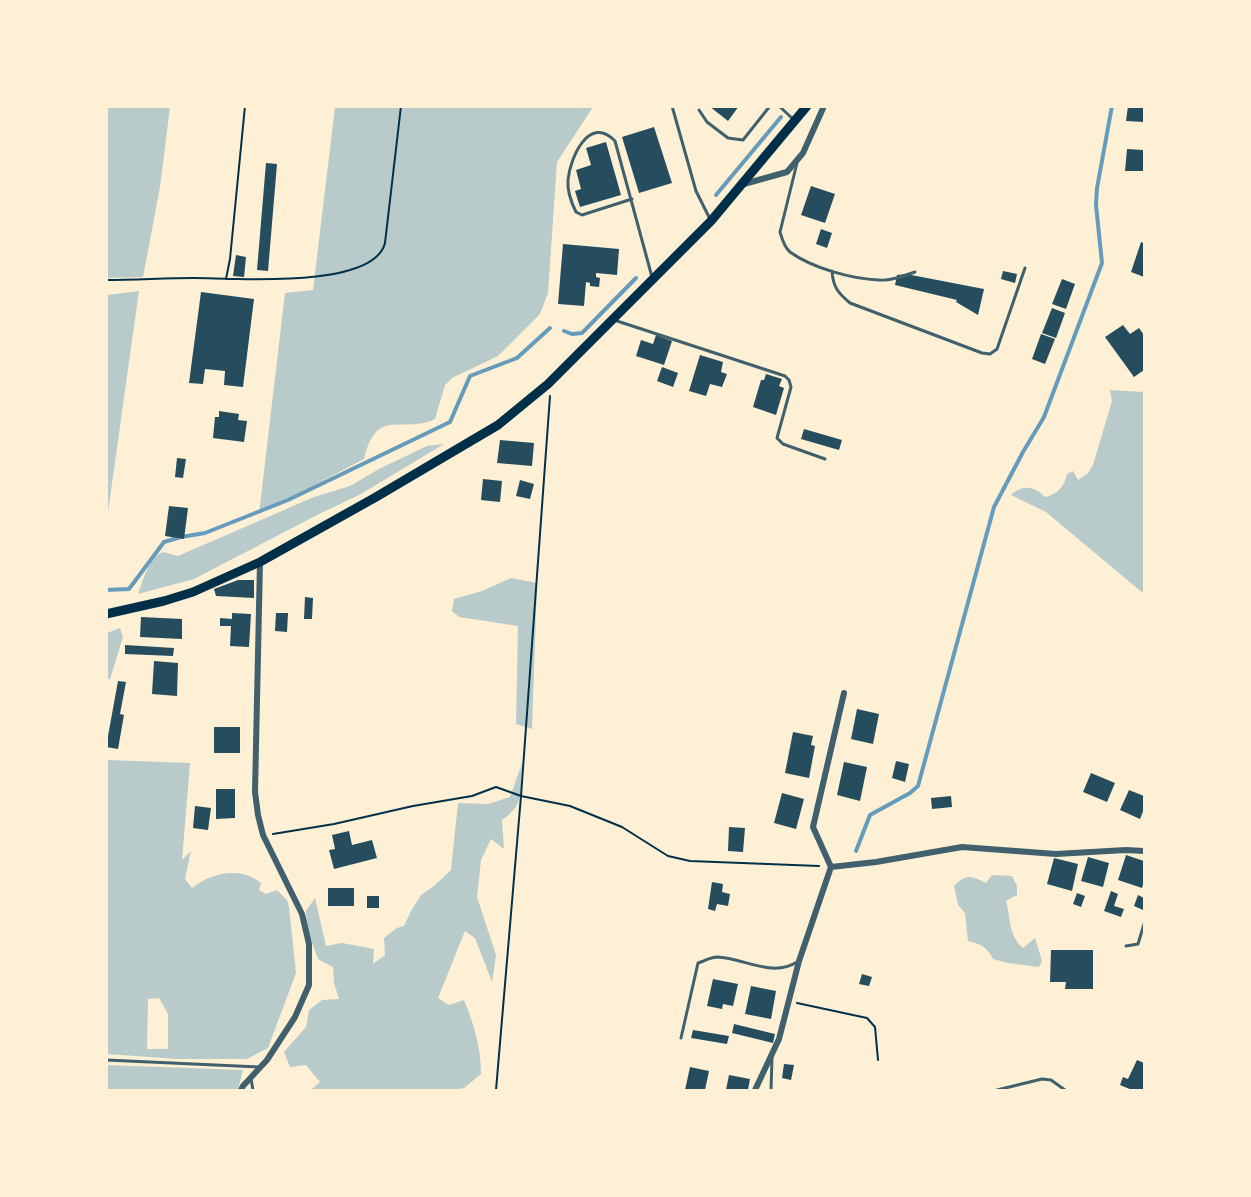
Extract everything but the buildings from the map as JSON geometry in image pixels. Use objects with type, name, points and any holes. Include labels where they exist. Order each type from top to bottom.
[{"type":"main road","points":[[106,614],[193,592],[260,562],[480,437],[515,412],[548,384],[711,220],[744,184],[807,106]]},
{"type":"street","points":[[744,184],[787,172],[799,158],[824,106]]},
{"type":"street","points":[[241,1090],[295,1017],[309,985],[309,944],[302,914],[263,835],[255,792],[260,562]]},
{"type":"street","points":[[755,1090],[779,1039],[799,961],[831,867],[813,827],[844,693]]},
{"type":"street","points":[[831,867],[876,862],[962,847],[1056,854],[1144,851]]},
{"type":"lane","points":[[672,106],[696,191],[711,220]]},
{"type":"lane","points":[[699,110],[707,122],[728,138],[743,140],[770,106]]},
{"type":"lane","points":[[780,106],[796,121]]},
{"type":"lane","points":[[632,199],[582,215],[576,212],[570,198],[568,181],[572,163],[584,139],[599,132],[609,135],[615,141],[632,199],[652,279]]},
{"type":"lane","points":[[799,158],[780,232],[789,251],[844,275],[888,280],[915,272]]},
{"type":"lane","points":[[832,271],[833,284],[839,294],[850,303],[990,354],[996,349],[1025,268]]},
{"type":"lane","points":[[613,319],[785,376],[791,387],[777,438],[783,444],[825,459]]},
{"type":"lane","points":[[1126,946],[1138,944],[1144,924]]},
{"type":"lane","points":[[681,1038],[698,963],[715,957],[786,969],[799,961]]},
{"type":"lane","points":[[771,1090],[772,1056]]},
{"type":"lane","points":[[106,1060],[260,1067]]},
{"type":"lane","points":[[251,1077],[253,1090]]},
{"type":"lane","points":[[997,1090],[1042,1079],[1051,1080],[1065,1090]]},
{"type":"path","points":[[226,279],[245,106]]},
{"type":"path","points":[[106,280],[196,278],[244,280],[330,276],[368,263],[383,251],[401,106]]},
{"type":"path","points":[[496,1090],[521,796],[550,405],[548,384]]},
{"type":"path","points":[[263,835],[334,824],[413,806],[472,796],[496,788],[521,796],[570,806],[622,826],[668,856],[690,861],[831,867]]},
{"type":"path","points":[[789,1002],[867,1018],[875,1027],[878,1060]]},
{"type":"shaded area","points":[[106,107],[170,107],[160,187],[143,277],[107,278]]},
{"type":"shaded area","points":[[335,107],[593,107],[557,162],[548,293],[540,314],[498,356],[452,378],[445,385],[435,419],[423,423],[383,427],[369,442],[364,459],[259,514],[285,293],[313,290]]},
{"type":"shaded area","points":[[139,291],[107,519],[107,295]]},
{"type":"shaded area","points":[[1110,390],[1144,392],[1144,594],[1046,512],[1011,495],[1015,491],[1028,488],[1037,490],[1045,497],[1060,489],[1067,474],[1073,471],[1078,480],[1088,473],[1093,465],[1112,401]]},
{"type":"shaded area","points":[[444,444],[361,494],[194,579],[138,594],[150,564],[163,552],[178,556],[314,497],[350,486],[427,446]]},
{"type":"shaded area","points":[[511,578],[537,583],[532,729],[516,724],[518,626],[459,617],[452,611],[454,599],[482,591]]},
{"type":"shaded area","points":[[120,628],[123,637],[110,679],[107,679],[107,633]]},
{"type":"shaded area","points":[[107,760],[190,763],[182,860],[191,851],[185,879],[192,888],[217,875],[244,874],[261,883],[259,890],[266,894],[277,890],[287,900],[289,907],[296,973],[268,1048],[247,1059],[177,1059],[107,1054]],"holes":[[[159,998],[168,1014],[168,1049],[147,1049],[148,999]]]},
{"type":"shaded area","points":[[522,763],[518,802],[510,814],[502,820],[504,849],[491,839],[481,860],[477,897],[496,955],[492,982],[475,938],[465,931],[438,998],[449,1005],[464,1000],[476,1036],[481,1074],[464,1088],[452,1090],[311,1090],[320,1082],[306,1065],[290,1067],[284,1052],[306,1027],[309,1010],[322,1000],[339,999],[334,983],[333,967],[318,959],[307,928],[306,911],[315,898],[326,946],[342,943],[374,949],[373,964],[385,955],[384,938],[397,928],[404,926],[421,895],[451,870],[458,803],[488,804],[510,797]]},
{"type":"shaded area","points":[[992,875],[1012,876],[1017,886],[1017,895],[1006,901],[1012,932],[1023,948],[1035,938],[1042,961],[1039,967],[993,959],[983,947],[968,941],[965,913],[958,905],[954,886],[966,877],[986,883]]},
{"type":"shaded area","points":[[107,1065],[243,1070],[238,1090],[107,1090]]},
{"type":"waterway","points":[[856,851],[870,815],[910,793],[918,786],[994,507],[1044,417],[1102,263],[1096,205],[1097,188],[1112,106]]},
{"type":"waterway","points":[[716,195],[781,117]]},
{"type":"waterway","points":[[564,331],[572,334],[582,333],[636,278]]},
{"type":"waterway","points":[[106,590],[129,589],[164,542],[205,533],[288,500],[450,422],[470,376],[517,358],[550,328]]}]
